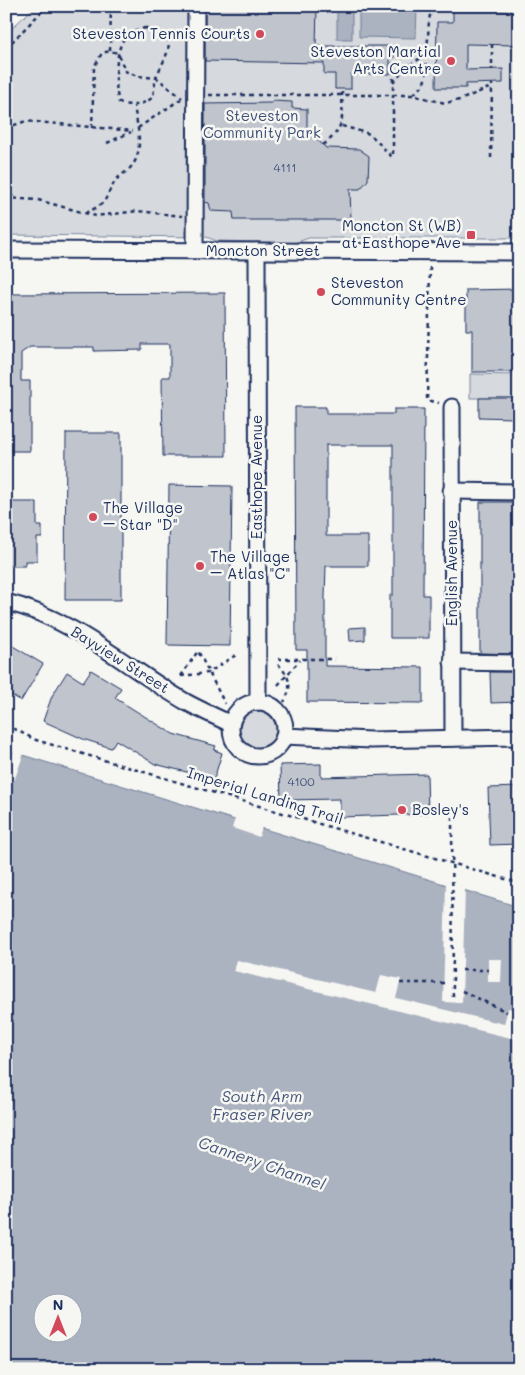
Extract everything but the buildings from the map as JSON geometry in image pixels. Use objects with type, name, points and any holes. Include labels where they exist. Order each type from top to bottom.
[{"type":"street","points":[[195,250],[188,96],[196,6]]},
{"type":"street","name":"Moncton Street","points":[[6,250],[519,252]]},
{"type":"street","name":"Easthope Avenue","points":[[257,251],[258,702]]},
{"type":"street","name":"English Avenue","points":[[452,407],[452,738]]},
{"type":"street","points":[[451,491],[519,492]]},
{"type":"street","name":"Bayview Street","points":[[6,602],[74,630],[101,645],[186,702],[231,724]]},
{"type":"street","points":[[452,662],[519,663]]},
{"type":"street","points":[[258,702],[266,704],[279,713],[285,728],[281,744],[268,754],[252,756],[244,753],[233,740],[231,724],[238,711],[244,706],[258,702]]},
{"type":"street","points":[[284,736],[322,739],[519,737]]},
{"type":"path","points":[[6,48],[47,6]]},
{"type":"path","points":[[110,51],[112,6]]},
{"type":"path","points":[[412,95],[423,87],[426,80],[429,20],[432,6]]},
{"type":"path","points":[[432,12],[439,6]]},
{"type":"path","points":[[145,28],[156,29],[165,36],[169,50],[156,78],[152,98],[134,106],[119,102],[115,93],[114,82],[119,58],[119,47],[125,37],[145,28]]},
{"type":"path","points":[[492,44],[492,70]]},
{"type":"path","points":[[342,126],[370,134],[393,157],[393,46]]},
{"type":"path","points":[[92,128],[94,66],[102,53],[110,51],[118,53],[125,71],[137,76],[156,78],[188,96],[392,94],[412,95],[437,102],[452,102],[491,85],[491,158]]},
{"type":"path","points":[[392,83],[404,69],[427,54]]},
{"type":"path","points":[[322,145],[334,136],[342,126],[342,88]]},
{"type":"path","points":[[108,143],[133,131],[188,96]]},
{"type":"path","points":[[85,213],[106,201],[114,182],[132,166],[139,151],[134,106]]},
{"type":"path","points":[[6,128],[26,121],[133,131]]},
{"type":"path","points":[[6,187],[15,199]]},
{"type":"path","points":[[6,198],[38,200],[96,216],[138,211],[194,218]]},
{"type":"path","points":[[430,251],[427,400],[452,407]]},
{"type":"path","points":[[228,707],[218,694],[208,673],[198,652],[181,676],[208,673],[236,655]]},
{"type":"path","points":[[278,659],[335,659]]},
{"type":"path","points":[[278,685],[301,659]]},
{"type":"path","points":[[278,664],[288,674],[290,691],[284,702]]},
{"type":"path","name":"Imperial Landing Trail","points":[[6,725],[36,740],[519,883]]},
{"type":"path","points":[[452,817],[453,999]]},
{"type":"path","points":[[462,970],[488,970]]},
{"type":"path","points":[[400,983],[444,983]]},
{"type":"path","points":[[462,991],[507,1012]]},
{"type":"green space","name":"Steveston Community Park","points":[[36,6],[519,6],[519,238],[309,238],[294,243],[217,241],[206,237],[6,235],[6,36]]},
{"type":"green space","points":[[470,374],[519,375],[519,398],[470,398]]},
{"type":"green space","points":[[257,711],[264,712],[270,717],[275,723],[275,737],[270,743],[264,748],[257,749],[250,748],[244,743],[239,737],[238,730],[239,723],[244,717],[250,712]]},
{"type":"water","points":[[337,6],[352,6],[352,39],[337,39]]},
{"type":"water","points":[[359,7],[417,7],[416,38],[359,37]]},
{"type":"water","name":"South Arm Fraser River","points":[[6,750],[519,907],[519,1369],[6,1369]]},
{"type":"pier","points":[[14,750],[24,753],[14,781],[6,778]]},
{"type":"pier","points":[[235,819],[262,827],[259,837],[232,828]]},
{"type":"pier","points":[[446,883],[465,889],[462,1003],[443,1002]]},
{"type":"pier","points":[[488,959],[502,959],[501,982],[488,982]]},
{"type":"pier","points":[[237,960],[376,993],[381,975],[401,979],[396,998],[504,1024],[508,1008],[519,1011],[519,1040],[234,971]]},
{"type":"place","name":"Steveston Tennis Courts","points":[[260,34]]},
{"type":"place","name":"Steveston Martial Arts Centre","points":[[451,61]]},
{"type":"place","name":"Moncton St (WB) at Easthope Ave","points":[[471,235]]},
{"type":"place","name":"Steveston Community Centre","points":[[321,292]]},
{"type":"place","name":"The Village – Star \"D\"","points":[[93,517]]},
{"type":"place","name":"The Village – Atlas \"C\"","points":[[200,566]]},
{"type":"place","name":"Bosley's","points":[[402,810]]},
{"type":"water label","name":"Cannery Channel","points":[[262,1163]]}]
